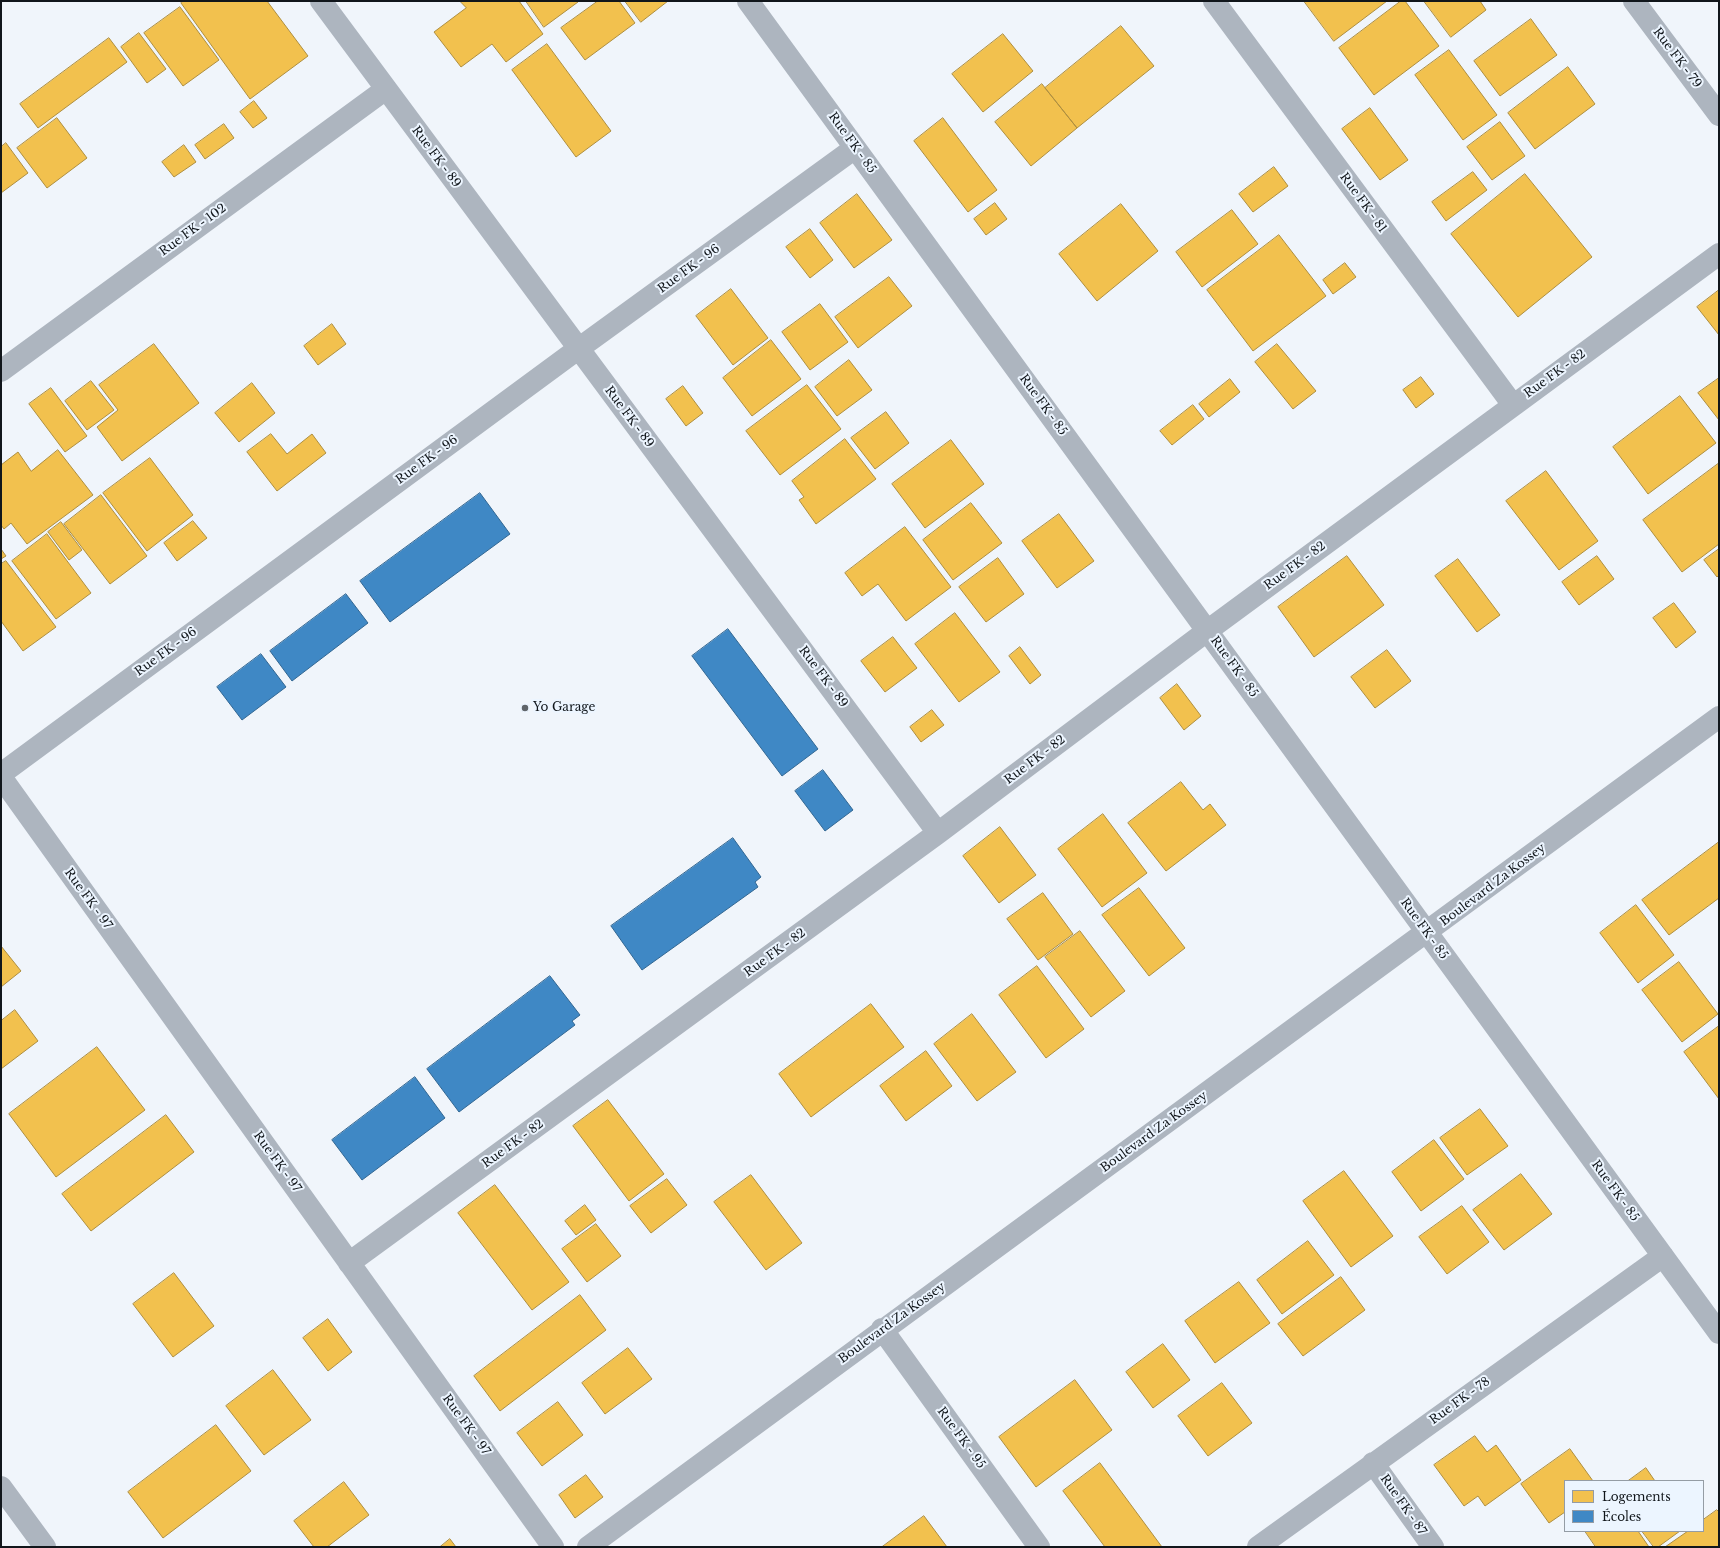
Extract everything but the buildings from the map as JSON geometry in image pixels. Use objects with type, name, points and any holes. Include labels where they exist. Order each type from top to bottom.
[{"type":"street","name":"Rue FK - 89","points":[[321,1],[938,833]]},
{"type":"street","name":"Rue FK - 85","points":[[748,1],[1719,1333]]},
{"type":"street","name":"Rue FK - 81","points":[[1214,1],[1513,405]]},
{"type":"street","name":"Rue FK - 79","points":[[1634,1],[1719,115]]},
{"type":"street","name":"Rue FK - 102","points":[[1,371],[386,89]]},
{"type":"street","name":"Rue FK - 96","points":[[1,774],[578,348],[855,148]]},
{"type":"street","name":"Rue FK - 82","points":[[349,1263],[938,833],[1207,631],[1719,254]]},
{"type":"street","name":"Boulevard Za Kossey","points":[[588,1547],[882,1330],[1428,934],[1719,718]]},
{"type":"street","name":"Rue FK - 97","points":[[1,777],[553,1547]]},
{"type":"street","name":"Rue FK - 78","points":[[1258,1547],[1663,1256]]},
{"type":"street","name":"Rue FK - 95","points":[[882,1330],[1039,1547]]},
{"type":"street","name":"Rue FK - 87","points":[[1373,1463],[1433,1547]]},
{"type":"street","points":[[1,1487],[45,1547]]},
{"type":"place","name":"Yo Garage","points":[[525,708]]}]
